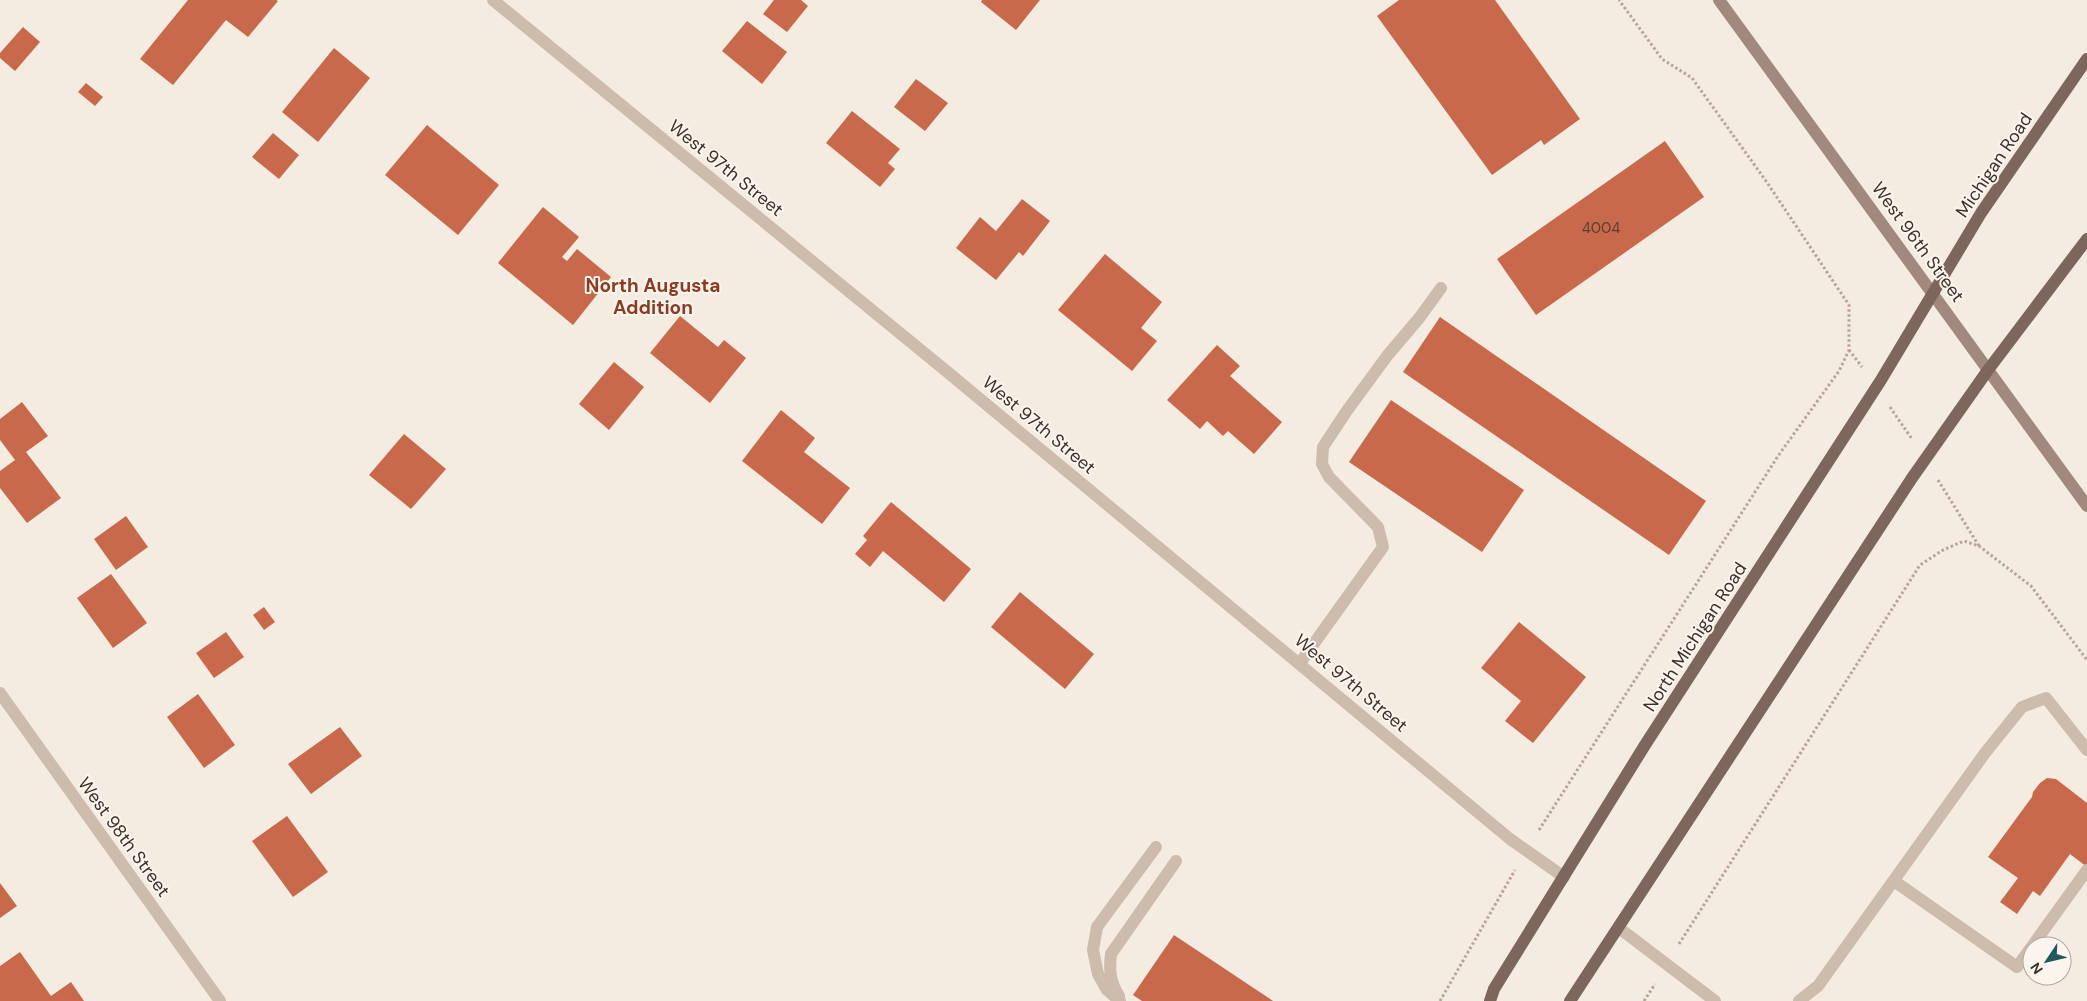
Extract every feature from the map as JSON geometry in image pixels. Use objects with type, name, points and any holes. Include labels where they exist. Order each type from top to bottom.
[{"type":"main road","name":"Michigan Road","points":[[1934,294],[1981,213],[2087,58]]},
{"type":"main road","points":[[1570,1001],[1912,478],[1988,370],[2087,239]]},
{"type":"main road","name":"North Michigan Road","points":[[1490,1001],[1494,989],[1645,745],[1815,483],[1934,294]]},
{"type":"street","name":"West 97th Street","points":[[492,0],[1526,850],[1564,876]]},
{"type":"street","name":"West 96th Street","points":[[1719,0],[2087,506]]},
{"type":"street","points":[[1300,663],[1384,547],[1378,527],[1329,477],[1322,464],[1323,447],[1386,356],[1420,317],[1441,288]]},
{"type":"street","name":"West 98th Street","points":[[0,693],[220,1001]]},
{"type":"street","points":[[1799,1001],[1818,986],[1985,753],[2022,707],[2046,698],[2087,750]]},
{"type":"street","points":[[1121,1001],[1106,990],[1098,974],[1093,950],[1097,928],[1156,847]]},
{"type":"street","points":[[1121,1001],[1113,986],[1109,969],[1112,954],[1176,861]]},
{"type":"street","points":[[1894,881],[2017,967],[2087,870]]},
{"type":"street","points":[[1618,928],[1715,1001]]},
{"type":"path","points":[[1440,1001],[1526,850],[1778,456],[1840,371],[1849,350],[1849,305],[1766,181],[1692,78],[1662,59],[1619,0]]},
{"type":"path","points":[[1694,920],[1920,565],[1943,550],[1964,541],[1979,546],[2031,586],[2087,660]]},
{"type":"building","points":[[188,0],[278,1],[248,37],[226,20],[173,85],[140,59]]},
{"type":"building","points":[[774,0],[801,0],[808,6],[787,32],[763,14]]},
{"type":"building","points":[[982,0],[1040,0],[1016,30],[981,2]]},
{"type":"building","points":[[1399,0],[1495,0],[1580,119],[1544,145],[1541,140],[1492,175],[1377,16]]},
{"type":"building","points":[[747,21],[787,52],[762,84],[722,51]]},
{"type":"building","points":[[23,27],[40,42],[15,71],[0,58],[0,53]]},
{"type":"building","points":[[334,48],[370,78],[318,142],[282,112]]},
{"type":"building","points":[[916,79],[948,103],[925,131],[894,107]]},
{"type":"building","points":[[86,83],[103,97],[95,106],[78,92]]},
{"type":"building","points":[[852,111],[900,149],[888,163],[895,169],[880,187],[826,143]]},
{"type":"building","points":[[427,125],[499,185],[458,235],[385,175]]},
{"type":"building","points":[[273,133],[299,155],[279,179],[252,157]]},
{"type":"building","points":[[1665,141],[1704,197],[1536,315],[1497,259]]},
{"type":"building","points":[[1022,199],[1050,221],[1023,256],[1019,252],[996,280],[956,248],[980,217],[996,231]]},
{"type":"building","points":[[543,207],[579,237],[562,257],[567,261],[577,249],[611,277],[573,325],[498,263]]},
{"type":"building","points":[[1105,254],[1162,302],[1141,328],[1157,341],[1132,371],[1058,310]]},
{"type":"building","points":[[680,316],[718,347],[724,340],[746,358],[710,403],[650,353]]},
{"type":"building","points":[[1440,317],[1706,501],[1669,555],[1403,372]]},
{"type":"building","points":[[1217,345],[1240,366],[1230,376],[1282,422],[1254,454],[1228,431],[1223,436],[1207,421],[1200,429],[1167,400]]},
{"type":"building","points":[[614,362],[644,387],[609,430],[579,404]]},
{"type":"building","points":[[1391,400],[1524,490],[1482,552],[1349,462]]},
{"type":"building","points":[[22,402],[48,436],[26,452],[61,498],[27,523],[0,488],[0,471],[15,460],[0,440],[0,419]]},
{"type":"building","points":[[781,410],[815,438],[804,452],[850,488],[822,524],[742,461]]},
{"type":"building","points":[[404,434],[446,469],[411,509],[369,475]]},
{"type":"building","points":[[891,502],[971,569],[944,602],[883,551],[870,567],[855,554],[867,540],[863,536]]},
{"type":"building","points":[[126,516],[148,547],[116,570],[94,539]]},
{"type":"building","points":[[111,574],[147,623],[113,648],[77,598]]},
{"type":"building","points":[[1020,592],[1094,654],[1065,689],[991,627]]},
{"type":"building","points":[[264,607],[275,622],[264,630],[253,615]]},
{"type":"building","points":[[1519,622],[1586,677],[1533,743],[1505,721],[1521,701],[1481,668]]},
{"type":"building","points":[[226,632],[244,657],[214,678],[196,653]]},
{"type":"building","points":[[198,694],[235,745],[204,768],[167,717]]},
{"type":"building","points":[[340,727],[362,756],[311,794],[288,764]]},
{"type":"building","points":[[2047,778],[2056,779],[2087,803],[2087,867],[2070,854],[2040,896],[2033,891],[2017,914],[2000,902],[2018,878],[1988,857],[2032,797],[2033,792]]},
{"type":"building","points":[[287,816],[328,872],[293,897],[252,841]]},
{"type":"building","points":[[0,883],[17,906],[0,918]]},
{"type":"building","points":[[1174,935],[1273,1001],[1142,1001],[1133,995]]},
{"type":"building","points":[[20,952],[51,996],[71,982],[84,1001],[0,1001],[0,966]]},
{"type":"district","name":"North Augusta Addition","points":[[653,296]]}]
